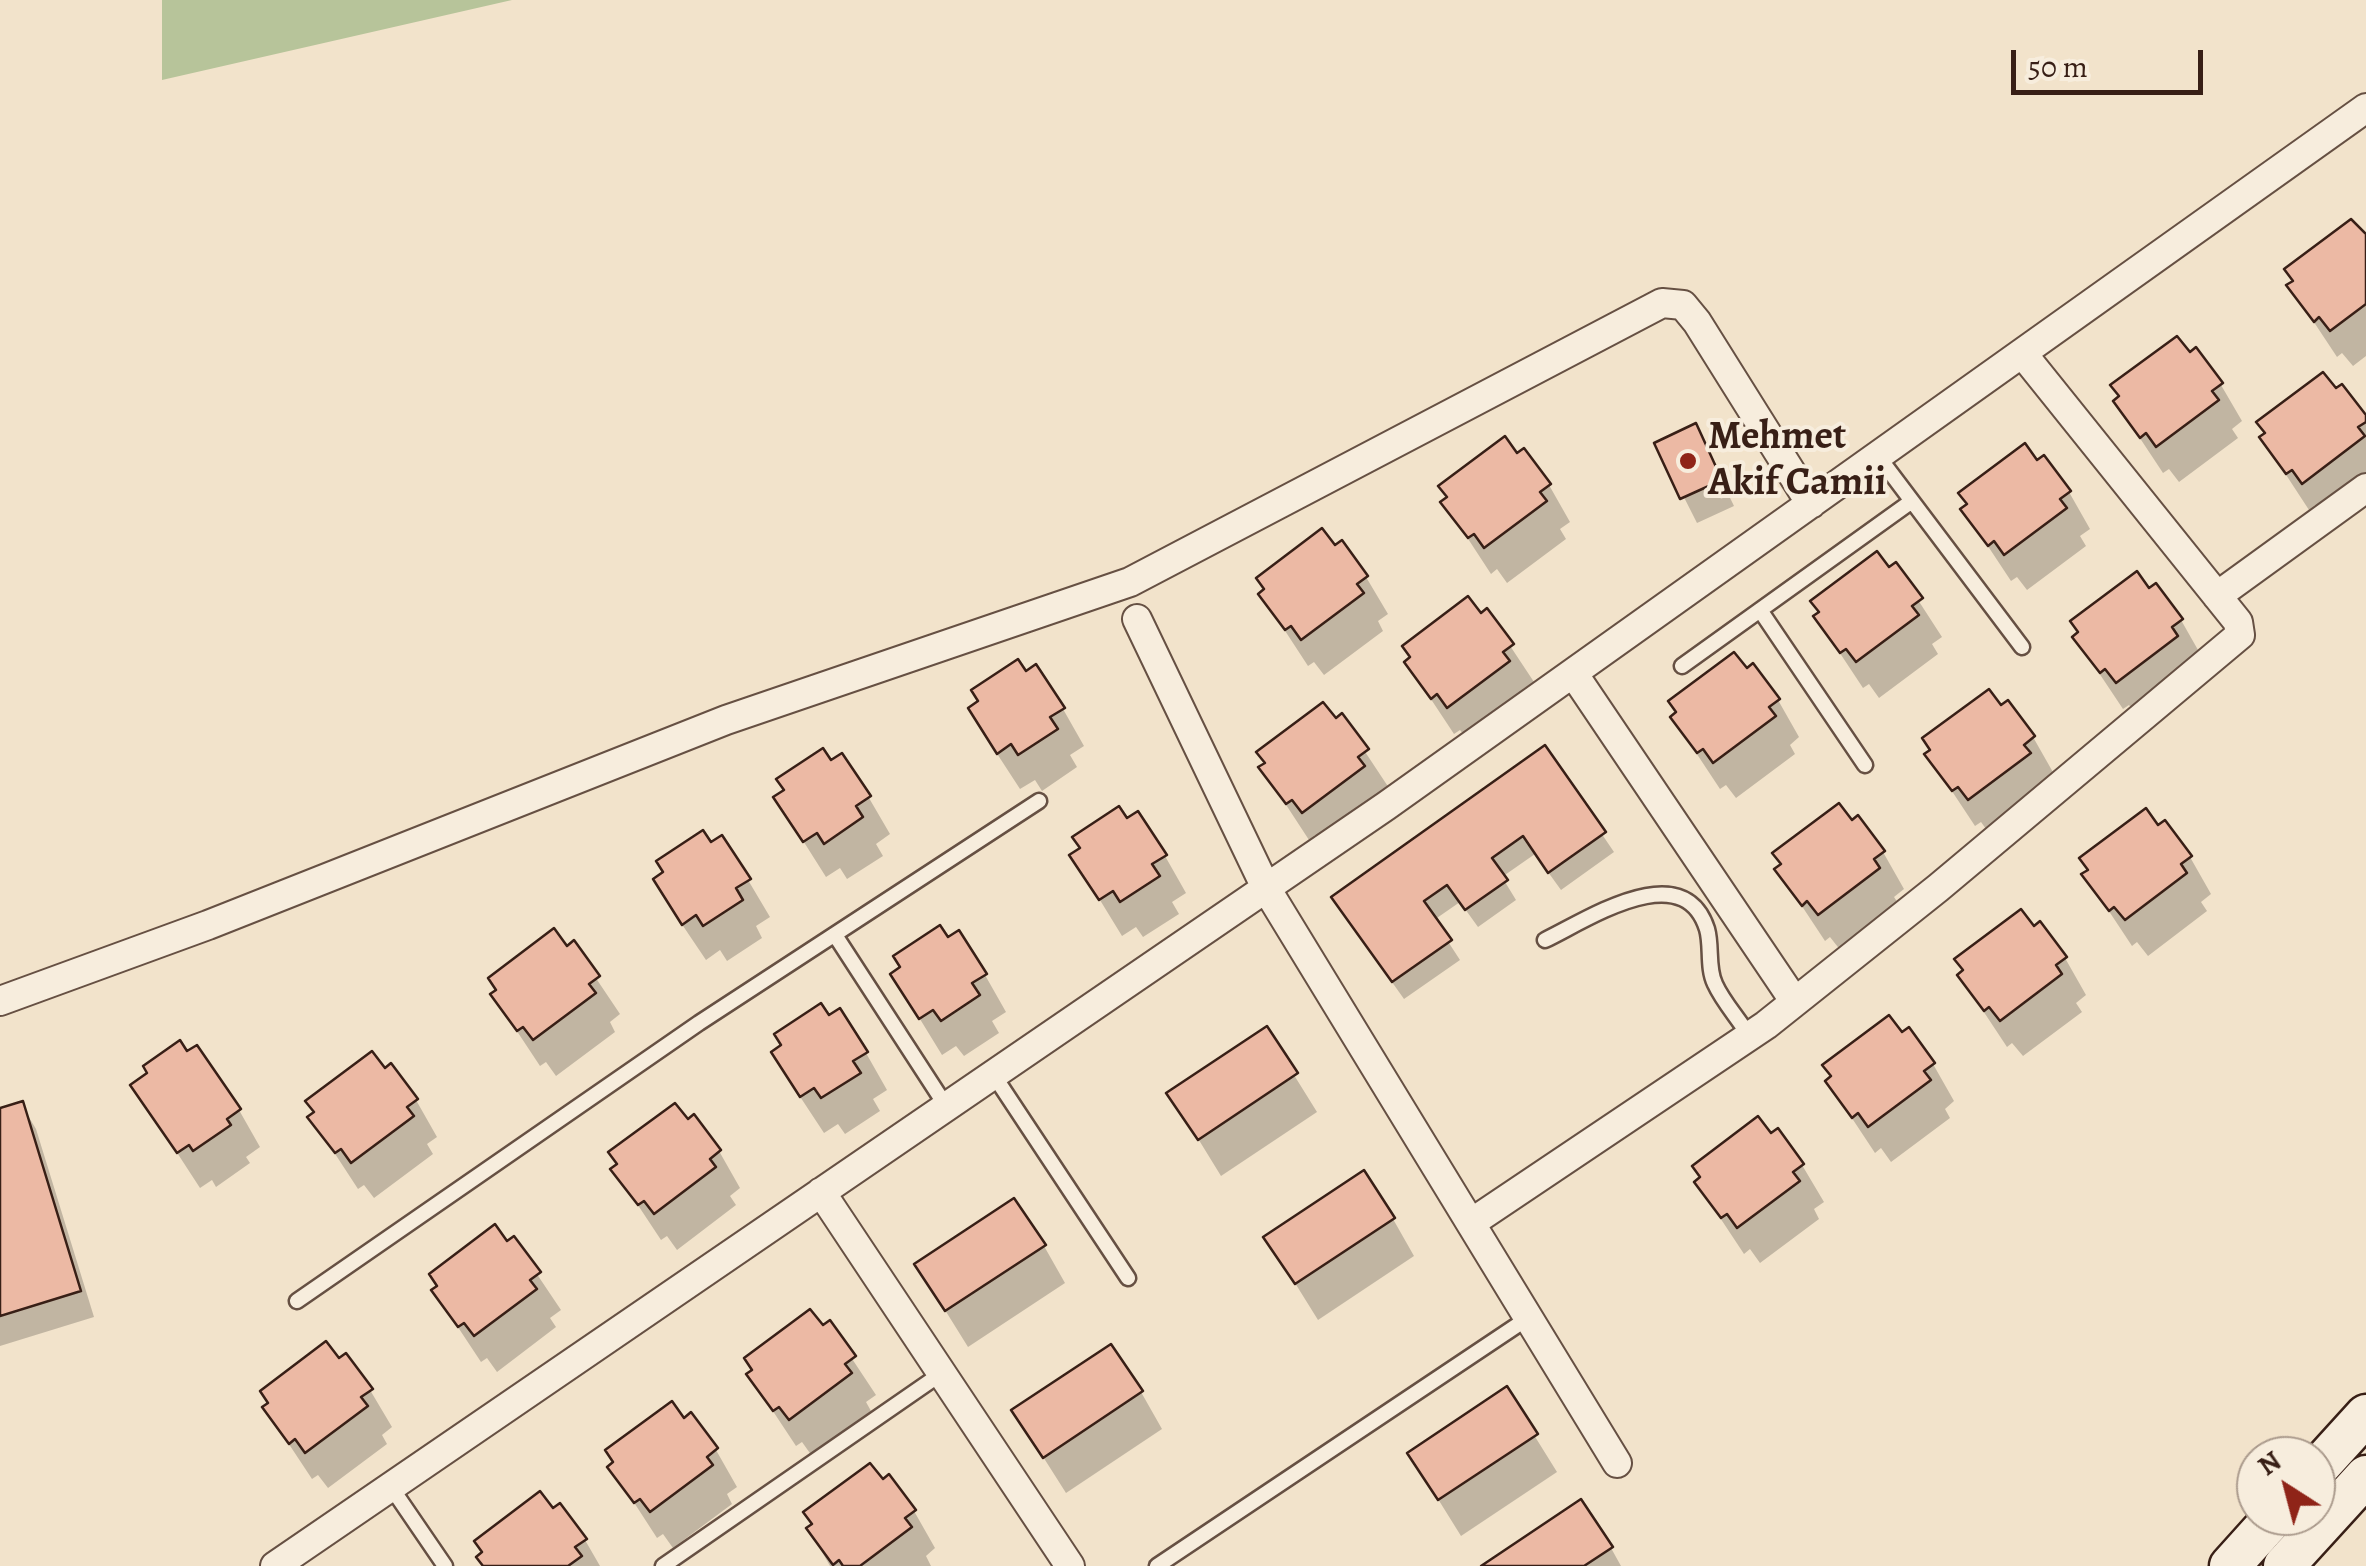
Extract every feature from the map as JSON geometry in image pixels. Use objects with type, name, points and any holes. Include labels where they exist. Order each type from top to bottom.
[{"type":"main road","points":[[2336,1448],[2366,1415]]},
{"type":"main road","points":[[2284,1566],[2366,1476]]},
{"type":"main road","points":[[2230,1566],[2256,1536]]},
{"type":"street","points":[[275,1566],[1266,888],[2366,108]]},
{"type":"street","points":[[0,1001],[208,925],[726,720],[1130,582],[1662,302],[1683,305],[1697,322],[1811,504]]},
{"type":"street","points":[[1470,1223],[1795,1002],[2240,635],[2238,622],[2022,353]]},
{"type":"street","points":[[2217,596],[2366,488]]},
{"type":"street","points":[[1136,620],[1266,888],[1617,1463]]},
{"type":"street","points":[[1572,674],[1795,1002]]},
{"type":"street","points":[[821,1192],[1070,1566]]},
{"type":"lane","points":[[1878,456],[2022,646]]},
{"type":"lane","points":[[1682,666],[1912,502]]},
{"type":"lane","points":[[1760,610],[1865,765]]},
{"type":"lane","points":[[297,1301],[834,935],[1039,801]]},
{"type":"lane","points":[[1545,940],[1634,896],[1672,894],[1688,902],[1706,926],[1713,981],[1749,1036]]},
{"type":"lane","points":[[834,935],[946,1106]]},
{"type":"lane","points":[[994,1074],[1128,1278]]},
{"type":"lane","points":[[1157,1566],[1528,1318]]},
{"type":"lane","points":[[663,1566],[942,1373]]},
{"type":"lane","points":[[391,1487],[444,1566]]},
{"type":"green space","points":[[162,0],[512,0],[162,80]]},
{"type":"building","points":[[2351,219],[2366,234],[2366,304],[2330,331],[2319,317],[2314,322],[2286,285],[2293,281],[2284,269]]},
{"type":"building","points":[[2177,336],[2190,352],[2196,347],[2223,383],[2212,391],[2219,400],[2156,447],[2146,433],[2140,438],[2113,401],[2119,396],[2110,385]]},
{"type":"building","points":[[2323,372],[2336,388],[2342,384],[2366,415],[2366,422],[2358,427],[2365,436],[2302,484],[2292,470],[2286,474],[2259,437],[2265,433],[2256,422]]},
{"type":"building","name":"Mehmet Akif Camii","points":[[1696,423],[1722,480],[1680,499],[1654,443]]},
{"type":"building","points":[[1505,436],[1517,453],[1524,448],[1551,484],[1540,492],[1547,501],[1484,548],[1474,534],[1468,538],[1440,502],[1447,497],[1438,486]]},
{"type":"building","points":[[2025,443],[2037,460],[2044,455],[2071,491],[2060,499],[2067,508],[2004,555],[1994,541],[1988,546],[1960,509],[1967,504],[1958,493]]},
{"type":"building","points":[[1322,528],[1335,545],[1342,540],[1368,576],[1357,584],[1364,593],[1301,640],[1291,626],[1285,630],[1258,594],[1264,589],[1256,578]]},
{"type":"building","points":[[1877,551],[1889,567],[1896,562],[1923,598],[1912,606],[1919,615],[1856,662],[1846,649],[1840,653],[1813,616],[1819,612],[1810,601]]},
{"type":"building","points":[[2137,571],[2149,588],[2156,583],[2183,619],[2172,627],[2178,636],[2116,683],[2105,669],[2100,673],[2072,637],[2078,632],[2070,621]]},
{"type":"building","points":[[1468,596],[1481,613],[1487,608],[1514,644],[1503,652],[1510,661],[1447,708],[1437,694],[1431,699],[1404,662],[1410,657],[1402,646]]},
{"type":"building","points":[[1734,652],[1747,668],[1753,663],[1780,699],[1769,707],[1776,716],[1713,763],[1703,749],[1697,753],[1670,717],[1676,712],[1668,701]]},
{"type":"building","points":[[1018,659],[1026,671],[1036,664],[1065,708],[1050,717],[1058,729],[1018,755],[1011,744],[997,754],[968,708],[978,701],[971,690]]},
{"type":"building","points":[[1989,689],[2001,705],[2008,700],[2035,736],[2024,745],[2031,753],[1968,800],[1958,787],[1952,791],[1924,754],[1930,750],[1922,738]]},
{"type":"building","points":[[1323,702],[1336,718],[1342,713],[1369,749],[1358,757],[1365,766],[1302,813],[1292,800],[1286,804],[1258,767],[1265,763],[1256,752]]},
{"type":"building","points":[[1545,745],[1606,832],[1548,873],[1523,836],[1492,858],[1508,880],[1465,910],[1447,885],[1424,901],[1452,940],[1392,982],[1331,897]]},
{"type":"building","points":[[823,748],[831,760],[842,753],[871,796],[856,806],[863,817],[824,844],[817,833],[803,842],[773,797],[784,790],[776,779]]},
{"type":"building","points":[[1839,803],[1852,820],[1858,815],[1885,851],[1874,859],[1880,868],[1818,915],[1807,901],[1802,906],[1774,869],[1781,864],[1772,853]]},
{"type":"building","points":[[1119,806],[1127,818],[1138,811],[1167,855],[1152,864],[1160,876],[1120,902],[1113,891],[1099,900],[1069,855],[1080,848],[1072,837]]},
{"type":"building","points":[[2146,808],[2158,825],[2165,820],[2192,856],[2181,864],[2187,873],[2125,920],[2114,907],[2109,911],[2081,874],[2088,870],[2079,858]]},
{"type":"building","points":[[703,830],[711,842],[722,835],[751,879],[736,888],[743,900],[703,926],[696,915],[682,925],[653,879],[663,872],[656,861]]},
{"type":"building","points":[[2021,909],[2034,926],[2040,921],[2067,957],[2056,965],[2062,974],[2000,1021],[1989,1007],[1984,1011],[1957,975],[1963,970],[1954,959]]},
{"type":"building","points":[[940,925],[948,937],[959,930],[987,974],[972,983],[980,995],[941,1021],[933,1010],[919,1019],[890,974],[900,967],[893,956]]},
{"type":"building","points":[[554,928],[567,946],[574,940],[600,976],[589,984],[596,993],[533,1040],[523,1027],[517,1031],[490,994],[496,990],[488,978]]},
{"type":"building","points":[[821,1003],[829,1015],[840,1008],[868,1052],[853,1061],[861,1073],[821,1098],[814,1088],[800,1097],[771,1052],[781,1045],[774,1034]]},
{"type":"building","points":[[1889,1015],[1902,1032],[1909,1027],[1935,1063],[1924,1071],[1931,1080],[1868,1127],[1858,1113],[1852,1118],[1825,1081],[1831,1076],[1822,1065]]},
{"type":"building","points":[[1267,1026],[1298,1073],[1198,1140],[1166,1093]]},
{"type":"building","points":[[180,1040],[187,1051],[197,1045],[241,1109],[227,1119],[231,1125],[193,1151],[189,1145],[177,1153],[130,1085],[147,1073],[143,1066]]},
{"type":"building","points":[[372,1051],[385,1068],[391,1063],[418,1099],[407,1107],[414,1116],[351,1163],[341,1149],[335,1153],[307,1117],[314,1112],[305,1101]]},
{"type":"building","points":[[23,1101],[81,1291],[0,1316],[0,1108]]},
{"type":"building","points":[[675,1103],[688,1119],[694,1114],[721,1150],[710,1159],[716,1167],[654,1214],[644,1201],[638,1205],[610,1169],[617,1164],[608,1152]]},
{"type":"building","points":[[1758,1116],[1771,1133],[1778,1128],[1804,1164],[1793,1172],[1800,1181],[1737,1228],[1727,1214],[1721,1218],[1694,1182],[1700,1177],[1692,1166]]},
{"type":"building","points":[[1364,1170],[1395,1218],[1295,1284],[1263,1237]]},
{"type":"building","points":[[1014,1198],[1046,1245],[945,1311],[914,1264]]},
{"type":"building","points":[[495,1224],[507,1241],[514,1236],[541,1272],[530,1280],[537,1289],[474,1336],[464,1323],[458,1327],[431,1290],[437,1286],[429,1274]]},
{"type":"building","points":[[810,1309],[823,1325],[830,1320],[856,1356],[845,1364],[852,1373],[789,1420],[779,1407],[773,1411],[746,1374],[752,1370],[744,1358]]},
{"type":"building","points":[[326,1341],[339,1358],[346,1353],[373,1389],[361,1397],[368,1406],[305,1453],[295,1439],[289,1444],[262,1407],[268,1403],[260,1391]]},
{"type":"building","points":[[1111,1344],[1143,1391],[1043,1458],[1011,1410]]},
{"type":"building","points":[[1507,1386],[1538,1434],[1438,1500],[1407,1453]]},
{"type":"building","points":[[672,1401],[684,1418],[691,1412],[718,1448],[707,1457],[713,1465],[650,1512],[640,1499],[634,1503],[607,1467],[613,1462],[605,1450]]},
{"type":"building","points":[[870,1463],[883,1479],[889,1474],[916,1510],[905,1518],[912,1527],[860,1566],[843,1566],[839,1560],[833,1565],[806,1528],[812,1524],[803,1512]]},
{"type":"building","points":[[540,1491],[553,1508],[560,1503],[587,1539],[575,1547],[582,1556],[568,1566],[483,1566],[476,1557],[482,1552],[474,1541]]},
{"type":"building","points":[[1581,1499],[1613,1547],[1584,1566],[1481,1566]]},
{"type":"place","name":"Mehmet Akif Camii","points":[[1688,461]]}]
